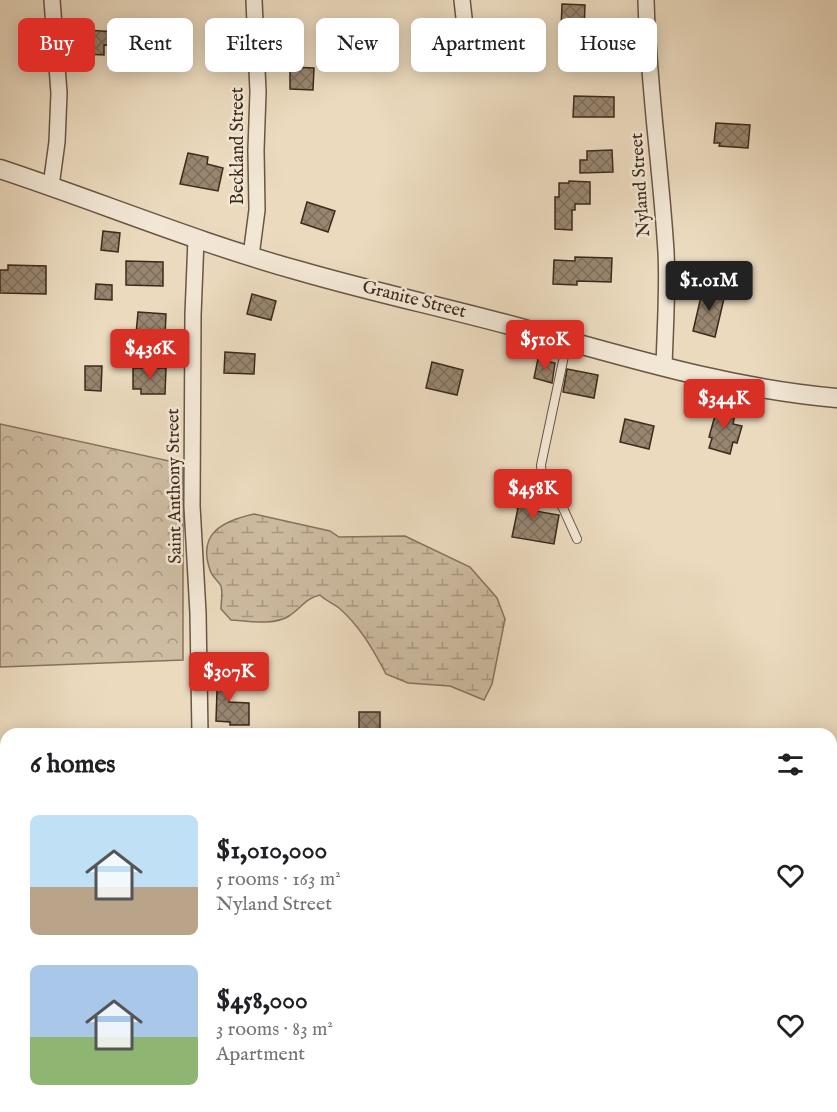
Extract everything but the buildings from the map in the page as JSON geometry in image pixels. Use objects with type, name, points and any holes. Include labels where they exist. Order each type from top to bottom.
[{"type":"street","points":[[51,186],[57,142],[59,93],[52,0]]},
{"type":"street","name":"Beckland Street","points":[[251,256],[257,210],[258,82],[254,0]]},
{"type":"street","points":[[462,0],[464,18]]},
{"type":"street","name":"Nyland Street","points":[[646,0],[647,50],[659,149],[666,255],[664,367]]},
{"type":"street","name":"Granite Street","points":[[0,169],[196,239],[301,272],[745,387],[837,399]]},
{"type":"street","name":"Saint Anthony Street","points":[[196,239],[192,506],[198,613],[200,728]]},
{"type":"lane","points":[[567,340],[541,465],[542,476],[563,508],[577,539]]},
{"type":"green space","points":[[0,424],[183,464],[183,660],[0,667]]},
{"type":"green space","points":[[254,514],[330,531],[339,537],[405,536],[470,567],[497,598],[505,619],[492,684],[484,700],[450,686],[408,683],[386,674],[354,623],[339,608],[320,595],[283,619],[276,621],[231,620],[221,609],[222,588],[210,570],[207,547],[210,538],[223,525]]}]
